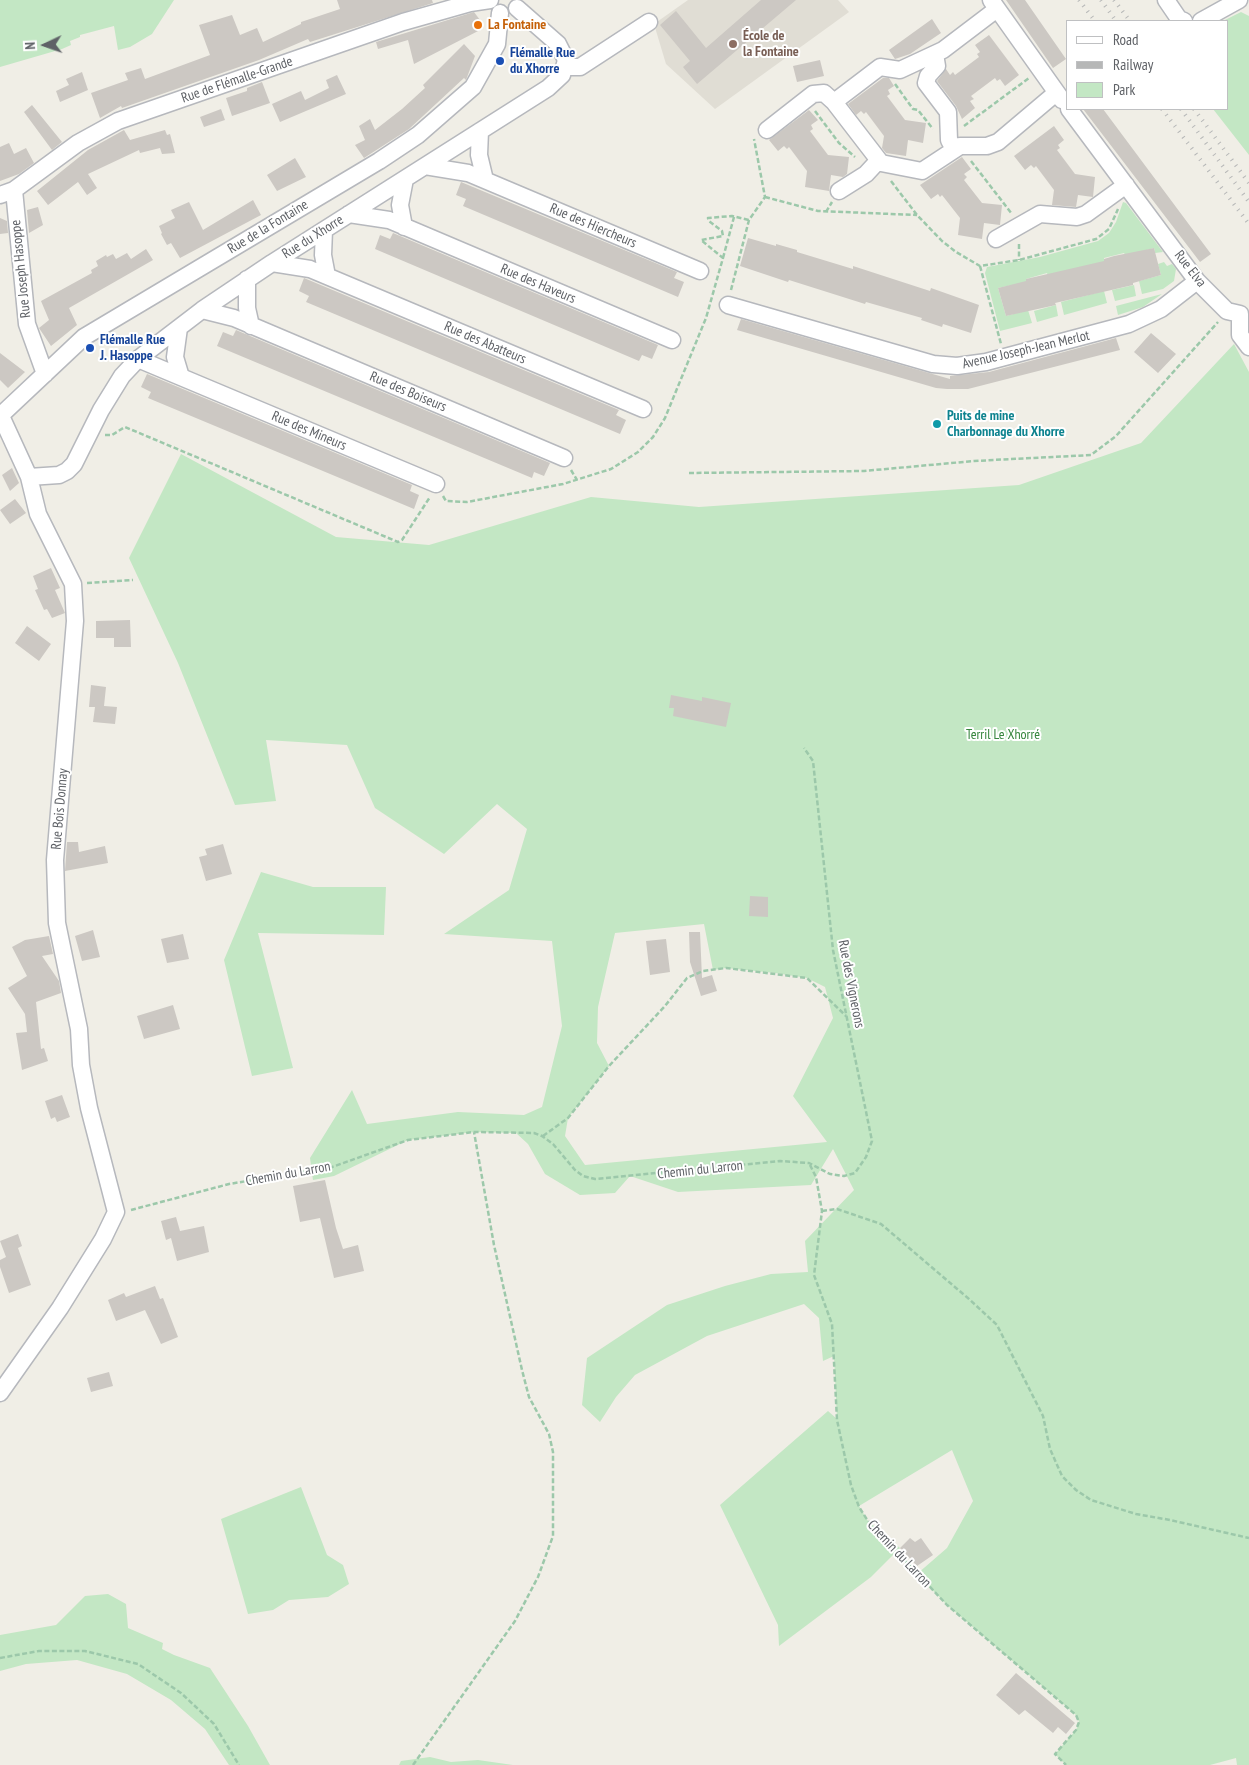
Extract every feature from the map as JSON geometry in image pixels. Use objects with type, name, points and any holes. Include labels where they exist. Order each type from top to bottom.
[{"type":"street","points":[[1166,0],[1182,20]]},
{"type":"street","points":[[1203,20],[1239,0]]},
{"type":"street","name":"Rue de Flémalle-Grande","points":[[7,192],[78,143],[118,121],[404,22],[470,2],[493,4],[509,13],[518,4]]},
{"type":"street","name":"Rue de la Fontaine","points":[[0,416],[84,337],[378,161],[418,135],[473,88],[497,44],[493,4]]},
{"type":"street","points":[[518,4],[558,44],[566,60],[564,67],[580,67],[650,22]]},
{"type":"street","name":"Rue Elva","points":[[834,102],[880,67],[900,70],[936,54],[994,4],[1066,106]]},
{"type":"street","points":[[936,54],[937,66],[928,76],[926,83],[948,112],[949,140],[958,147]]},
{"type":"street","name":"Rue du Xhorre","points":[[29,477],[59,476],[74,464],[109,395],[138,359],[202,310],[247,279],[548,88],[562,75],[564,67]]},
{"type":"street","points":[[762,133],[818,92],[829,96],[834,102],[876,164]]},
{"type":"street","points":[[839,191],[876,164],[922,171],[958,147],[987,146],[998,142],[1056,93]]},
{"type":"street","name":"Rue Elva","points":[[1070,110],[1197,281],[1239,310]]},
{"type":"street","points":[[480,131],[480,155],[485,180]]},
{"type":"street","name":"Rue des Hiercheurs","points":[[425,166],[458,170],[485,180],[700,271]]},
{"type":"street","points":[[404,227],[400,205],[405,179]]},
{"type":"street","points":[[996,239],[1044,213],[1077,217],[1086,214],[1126,185]]},
{"type":"street","name":"Rue Joseph Hasoppe","points":[[7,192],[27,324],[45,374]]},
{"type":"street","name":"Rue des Haveurs","points":[[349,214],[378,218],[404,227],[672,340]]},
{"type":"street","points":[[324,230],[323,254],[327,276]]},
{"type":"street","name":"Rue des Abatteurs","points":[[272,263],[300,266],[327,276],[643,409]]},
{"type":"street","points":[[247,279],[247,308],[252,326]]},
{"type":"street","name":"Avenue Joseph-Jean Merlot","points":[[728,305],[933,364],[970,365],[1142,320],[1161,309],[1197,281]]},
{"type":"street","name":"Rue des Boiseurs","points":[[202,310],[224,315],[252,326],[564,458]]},
{"type":"street","points":[[1239,310],[1240,335],[1249,347]]},
{"type":"street","points":[[179,328],[175,357],[181,377]]},
{"type":"street","name":"Rue des Mineurs","points":[[138,359],[436,484]]},
{"type":"street","name":"Rue Bois Donnay","points":[[0,416],[29,477],[35,507],[73,584],[76,621],[55,860],[57,923],[79,1029],[81,1065],[89,1108],[116,1212]]},
{"type":"street","points":[[0,1393],[60,1308],[99,1246],[116,1212]]},
{"type":"path","points":[[806,100],[839,143],[862,163],[876,164],[882,169],[917,215],[949,247],[980,266],[1019,260],[1100,238],[1111,226],[1120,205]]},
{"type":"path","points":[[965,126],[958,147],[965,152],[1012,215],[1017,228],[1019,260]]},
{"type":"path","points":[[728,305],[749,220],[765,198],[760,162],[754,142],[762,133]]},
{"type":"path","points":[[765,198],[818,211],[917,215]]},
{"type":"path","points":[[723,258],[703,243],[701,238],[723,236],[722,231],[709,221],[708,218],[734,217],[749,220]]},
{"type":"path","points":[[92,428],[112,435],[125,428],[398,542],[402,540],[417,518],[436,484],[446,500],[475,501],[577,481],[611,469],[638,452],[659,428],[671,405],[700,335],[734,217]]},
{"type":"path","points":[[980,266],[1004,357]]},
{"type":"path","points":[[689,473],[864,471],[974,461],[1091,455],[1116,436],[1239,310]]},
{"type":"path","points":[[73,584],[133,580]]},
{"type":"path","name":"Rue des Vignerons","points":[[804,748],[813,761],[832,950],[872,1141],[866,1156],[855,1173],[844,1176],[830,1174],[809,1163]]},
{"type":"path","points":[[542,1136],[568,1118],[609,1066],[665,1006],[687,978],[703,971],[726,968],[808,978],[847,1018]]},
{"type":"path","points":[[413,1765],[515,1621],[538,1577],[552,1536],[553,1452],[549,1434],[529,1397],[494,1244],[474,1132]]},
{"type":"path","name":"Chemin du Larron","points":[[116,1212],[137,1210],[229,1184],[316,1171],[408,1140],[474,1132],[534,1133],[542,1136],[553,1144],[575,1170],[583,1176],[594,1179],[780,1161],[809,1163],[816,1176],[822,1211],[814,1275],[832,1324],[838,1420],[850,1485],[859,1507],[868,1521],[948,1605],[1076,1715],[1079,1722],[1076,1730],[1055,1754],[1066,1765]]},
{"type":"path","points":[[822,1211],[836,1209],[880,1224],[969,1299],[997,1326],[1042,1416],[1050,1449],[1062,1476],[1076,1490],[1091,1500],[1136,1514],[1249,1538]]},
{"type":"path","points":[[0,1658],[39,1651],[85,1651],[138,1664],[181,1693],[214,1724],[239,1765]]},
{"type":"shaded area","name":"École de la Fontaine","points":[[688,0],[838,0],[849,12],[715,109],[666,64],[654,24]]},
{"type":"green space","points":[[0,0],[174,0],[152,34],[130,47],[118,50],[114,26],[80,35],[80,37],[70,41],[71,45],[62,49],[0,67]]},
{"type":"green space","points":[[1241,12],[1249,16],[1249,155],[1214,110],[1229,110],[1229,20],[1225,20]]},
{"type":"green space","points":[[1123,202],[1126,203],[1163,252],[1155,253],[1154,248],[1126,256],[1124,253],[1104,258],[1104,262],[1048,276],[1047,273],[1026,279],[1027,282],[998,288],[1006,316],[1028,310],[1032,323],[1000,331],[985,273],[987,267],[1040,257],[1098,241],[1109,233],[1116,222]]},
{"type":"green space","points":[[1164,262],[1167,266],[1172,264],[1176,269],[1174,281],[1163,289],[1142,294],[1139,281],[1161,275],[1158,264]]},
{"type":"green space","points":[[1134,285],[1136,296],[1115,301],[1112,290]]},
{"type":"green space","points":[[1104,291],[1107,303],[1064,315],[1061,302]]},
{"type":"green space","points":[[1162,294],[1143,307],[1118,315],[1116,306]]},
{"type":"green space","points":[[1056,305],[1058,316],[1037,322],[1034,311]]},
{"type":"green space","name":"Terril Le Xhorré","points":[[1234,344],[1249,372],[1249,1765],[1237,1765],[1236,1758],[1210,1765],[1066,1765],[1055,1754],[1076,1730],[1079,1722],[1076,1715],[947,1605],[917,1574],[947,1548],[973,1501],[952,1450],[859,1506],[868,1521],[900,1548],[871,1577],[779,1646],[778,1625],[720,1505],[828,1411],[837,1419],[834,1356],[823,1361],[819,1318],[804,1304],[707,1336],[635,1375],[616,1397],[600,1422],[582,1405],[587,1358],[667,1305],[725,1286],[771,1274],[808,1272],[805,1241],[854,1190],[833,1149],[811,1185],[678,1192],[630,1176],[615,1193],[580,1195],[545,1174],[528,1144],[516,1133],[474,1132],[408,1140],[334,1176],[313,1180],[310,1158],[352,1090],[367,1124],[458,1112],[524,1115],[542,1107],[562,1026],[552,941],[444,934],[509,890],[527,829],[497,804],[444,854],[375,808],[347,745],[266,740],[276,801],[235,805],[178,663],[129,558],[181,454],[336,537],[429,545],[591,497],[699,507],[1019,485],[1141,443]],"holes":[[[704,924],[713,970],[726,968],[775,973],[807,978],[825,987],[833,1018],[793,1096],[827,1142],[585,1165],[565,1136],[568,1118],[609,1066],[597,1043],[598,1007],[615,933]]]},
{"type":"green space","points":[[261,872],[313,887],[386,887],[384,935],[258,933],[293,1068],[252,1076],[224,960]]},
{"type":"green space","points":[[301,1487],[327,1555],[343,1565],[349,1584],[328,1597],[289,1600],[273,1610],[248,1614],[221,1519]]},
{"type":"green space","points":[[108,1594],[126,1604],[128,1628],[163,1643],[162,1649],[174,1655],[210,1668],[248,1726],[270,1765],[229,1765],[205,1729],[171,1700],[127,1674],[77,1660],[26,1664],[0,1671],[0,1635],[56,1625],[85,1596]]},
{"type":"green space","points":[[430,1757],[451,1762],[478,1760],[513,1765],[399,1765],[401,1761]]},
{"type":"building","points":[[337,0],[432,0],[433,3],[310,42],[308,39],[259,60],[122,108],[121,106],[100,118],[91,93],[128,80],[125,73],[141,68],[145,79],[210,55],[199,25],[232,15],[240,35],[257,28],[263,42],[301,24],[301,22],[340,9]]},
{"type":"building","points":[[761,0],[796,0],[697,84],[683,67],[690,61],[660,25],[676,11],[706,48]]},
{"type":"building","points":[[1006,0],[1025,0],[1066,59],[1053,68]]},
{"type":"building","points":[[474,12],[480,20],[482,29],[414,64],[408,40],[378,49],[376,42]]},
{"type":"building","points":[[932,19],[941,33],[910,54],[895,59],[889,50]]},
{"type":"building","points":[[989,35],[1019,75],[1005,86],[1000,79],[997,81],[995,78],[971,96],[974,99],[970,101],[975,108],[962,119],[956,106],[937,81],[946,69],[950,75],[953,72],[955,75],[979,57],[977,54],[980,52],[975,45]]},
{"type":"building","points":[[464,44],[475,56],[466,80],[464,78],[409,129],[364,158],[355,145],[365,140],[359,126],[370,119],[375,130],[402,109],[425,88],[423,85]]},
{"type":"building","points":[[820,60],[824,76],[797,82],[793,66]]},
{"type":"building","points":[[82,72],[88,90],[60,102],[56,91],[69,85],[66,79]]},
{"type":"building","points":[[337,75],[346,94],[280,122],[272,104],[301,91],[305,100],[329,88],[326,80]]},
{"type":"building","points":[[883,78],[889,78],[894,86],[888,90],[890,94],[887,96],[905,120],[926,123],[923,143],[908,140],[906,156],[886,153],[882,148],[884,136],[866,112],[864,114],[861,111],[856,115],[848,104]]},
{"type":"building","points":[[262,82],[270,103],[232,116],[226,98],[247,91],[247,88]]},
{"type":"building","points":[[32,105],[62,142],[52,150],[24,112]]},
{"type":"building","points":[[221,109],[225,120],[204,127],[200,117]]},
{"type":"building","points":[[809,110],[818,120],[811,125],[813,129],[810,131],[828,155],[849,157],[847,174],[843,177],[831,175],[829,191],[805,187],[807,171],[789,147],[787,149],[784,146],[778,151],[769,140]]},
{"type":"building","points":[[1084,110],[1104,110],[1211,254],[1200,262]]},
{"type":"building","points":[[1054,126],[1064,140],[1058,145],[1060,148],[1057,150],[1075,174],[1095,177],[1093,197],[1078,195],[1076,207],[1052,205],[1054,190],[1036,166],[1034,168],[1031,165],[1025,170],[1014,156]]},
{"type":"building","points":[[124,130],[130,140],[165,130],[167,135],[170,134],[175,153],[162,154],[160,148],[140,153],[139,150],[88,174],[97,188],[87,195],[78,182],[48,205],[37,191],[88,150]]},
{"type":"building","points":[[9,143],[14,154],[26,148],[34,163],[19,174],[0,181],[0,147]]},
{"type":"building","points":[[962,157],[971,169],[964,174],[967,177],[964,180],[982,203],[1002,205],[1000,225],[984,223],[982,239],[958,235],[960,218],[942,195],[940,197],[938,194],[931,199],[920,185]]},
{"type":"building","points":[[295,158],[306,177],[277,191],[267,175]]},
{"type":"building","points":[[461,182],[677,272],[674,278],[684,282],[678,297],[463,206],[466,199],[456,195]]},
{"type":"building","points":[[253,200],[261,215],[180,258],[171,243],[167,245],[161,234],[159,226],[175,218],[171,210],[189,202],[203,230]]},
{"type":"building","points":[[38,207],[43,225],[29,233],[27,210]]},
{"type":"building","points":[[0,218],[7,221],[8,233],[0,234]]},
{"type":"building","points":[[393,233],[658,345],[652,359],[642,355],[639,361],[375,249],[380,235],[390,239]]},
{"type":"building","points":[[748,238],[797,250],[797,252],[853,269],[853,266],[930,291],[931,288],[979,305],[971,333],[943,324],[942,327],[921,320],[922,318],[866,302],[865,304],[789,280],[788,282],[740,266]]},
{"type":"building","points":[[1154,248],[1161,275],[1133,283],[1133,285],[1006,316],[998,288],[1026,281],[1026,279],[1104,261],[1104,259],[1114,256]]},
{"type":"building","points":[[146,249],[153,260],[69,308],[77,325],[51,346],[39,328],[49,320],[41,301],[92,273],[91,270],[98,266],[96,261],[106,255],[107,257],[113,254],[116,259],[127,253],[131,259]]},
{"type":"building","points":[[304,278],[619,410],[616,415],[626,420],[620,434],[306,302],[309,296],[299,291]]},
{"type":"building","points":[[741,319],[950,379],[950,376],[989,372],[1116,338],[1120,350],[968,389],[947,389],[936,388],[737,330]]},
{"type":"building","points":[[236,330],[550,463],[544,476],[534,472],[532,478],[217,346],[223,332],[233,336]]},
{"type":"building","points":[[1151,333],[1176,354],[1158,373],[1134,352]]},
{"type":"building","points":[[0,353],[25,372],[8,388],[0,380]]},
{"type":"building","points":[[147,374],[412,485],[410,491],[419,495],[414,509],[148,398],[151,392],[141,387]]},
{"type":"building","points":[[12,468],[19,483],[10,491],[2,475]]},
{"type":"building","points":[[15,499],[26,513],[10,524],[0,510]]},
{"type":"building","points":[[51,568],[60,588],[55,590],[65,613],[52,618],[47,609],[44,610],[35,590],[38,589],[33,576]]},
{"type":"building","points":[[130,620],[131,647],[114,647],[114,638],[96,638],[96,621]]},
{"type":"building","points":[[27,626],[51,644],[39,661],[15,643]]},
{"type":"building","points":[[91,685],[106,687],[104,706],[117,707],[115,724],[93,722],[95,707],[89,707]]},
{"type":"building","points":[[671,695],[702,701],[702,697],[731,703],[726,727],[673,716],[674,708],[669,708]]},
{"type":"building","points":[[67,842],[78,842],[79,852],[105,846],[108,863],[65,871]]},
{"type":"building","points":[[223,844],[232,874],[206,881],[199,857],[207,855],[205,849]]},
{"type":"building","points":[[750,896],[768,897],[768,917],[749,916]]},
{"type":"building","points":[[93,930],[100,957],[82,961],[75,936]]},
{"type":"building","points":[[689,932],[700,932],[702,978],[712,975],[717,991],[701,996],[690,962]]},
{"type":"building","points":[[183,934],[189,959],[167,963],[161,939]]},
{"type":"building","points":[[49,936],[53,954],[42,956],[59,981],[61,993],[36,1002],[41,1049],[44,1048],[48,1061],[22,1070],[16,1033],[27,1032],[25,1014],[8,988],[27,976],[12,947],[25,940]]},
{"type":"building","points":[[666,939],[670,972],[650,975],[646,941]]},
{"type":"building","points":[[173,1005],[180,1029],[144,1039],[137,1016]]},
{"type":"building","points":[[62,1095],[70,1117],[57,1122],[55,1117],[51,1119],[45,1101]]},
{"type":"building","points":[[325,1180],[343,1249],[358,1245],[364,1271],[334,1278],[320,1218],[300,1222],[293,1186]]},
{"type":"building","points":[[176,1217],[180,1231],[204,1226],[209,1252],[177,1261],[171,1238],[166,1240],[161,1221]]},
{"type":"building","points":[[18,1234],[22,1246],[18,1248],[31,1285],[9,1293],[0,1267],[0,1260],[6,1257],[0,1241]]},
{"type":"building","points":[[155,1286],[160,1299],[163,1298],[178,1337],[161,1344],[145,1310],[116,1321],[108,1300],[124,1293],[126,1297]]},
{"type":"building","points":[[109,1372],[113,1386],[91,1392],[87,1378]]},
{"type":"building","points":[[910,1538],[915,1542],[921,1538],[933,1555],[917,1566],[900,1548]]},
{"type":"building","points":[[1016,1673],[1075,1723],[1066,1734],[1058,1727],[1053,1733],[1025,1710],[1019,1715],[996,1695]]},
{"type":"railway","points":[[1079,0],[1094,20]]},
{"type":"railway","points":[[1101,0],[1115,20]]},
{"type":"railway","points":[[1114,0],[1129,20]]},
{"type":"railway","points":[[1163,110],[1249,224]]},
{"type":"railway","points":[[1182,110],[1249,202]]},
{"type":"railway","points":[[1195,110],[1249,183]]},
{"type":"place","name":"La Fontaine","points":[[478,25]]},
{"type":"place","name":"École de la Fontaine","points":[[733,44]]},
{"type":"place","name":"Flémalle Rue du Xhorre","points":[[500,61]]},
{"type":"place","name":"Flémalle Rue J. Hasoppe","points":[[90,348]]},
{"type":"place","name":"Puits de mine Charbonnage du Xhorre","points":[[937,424]]}]
